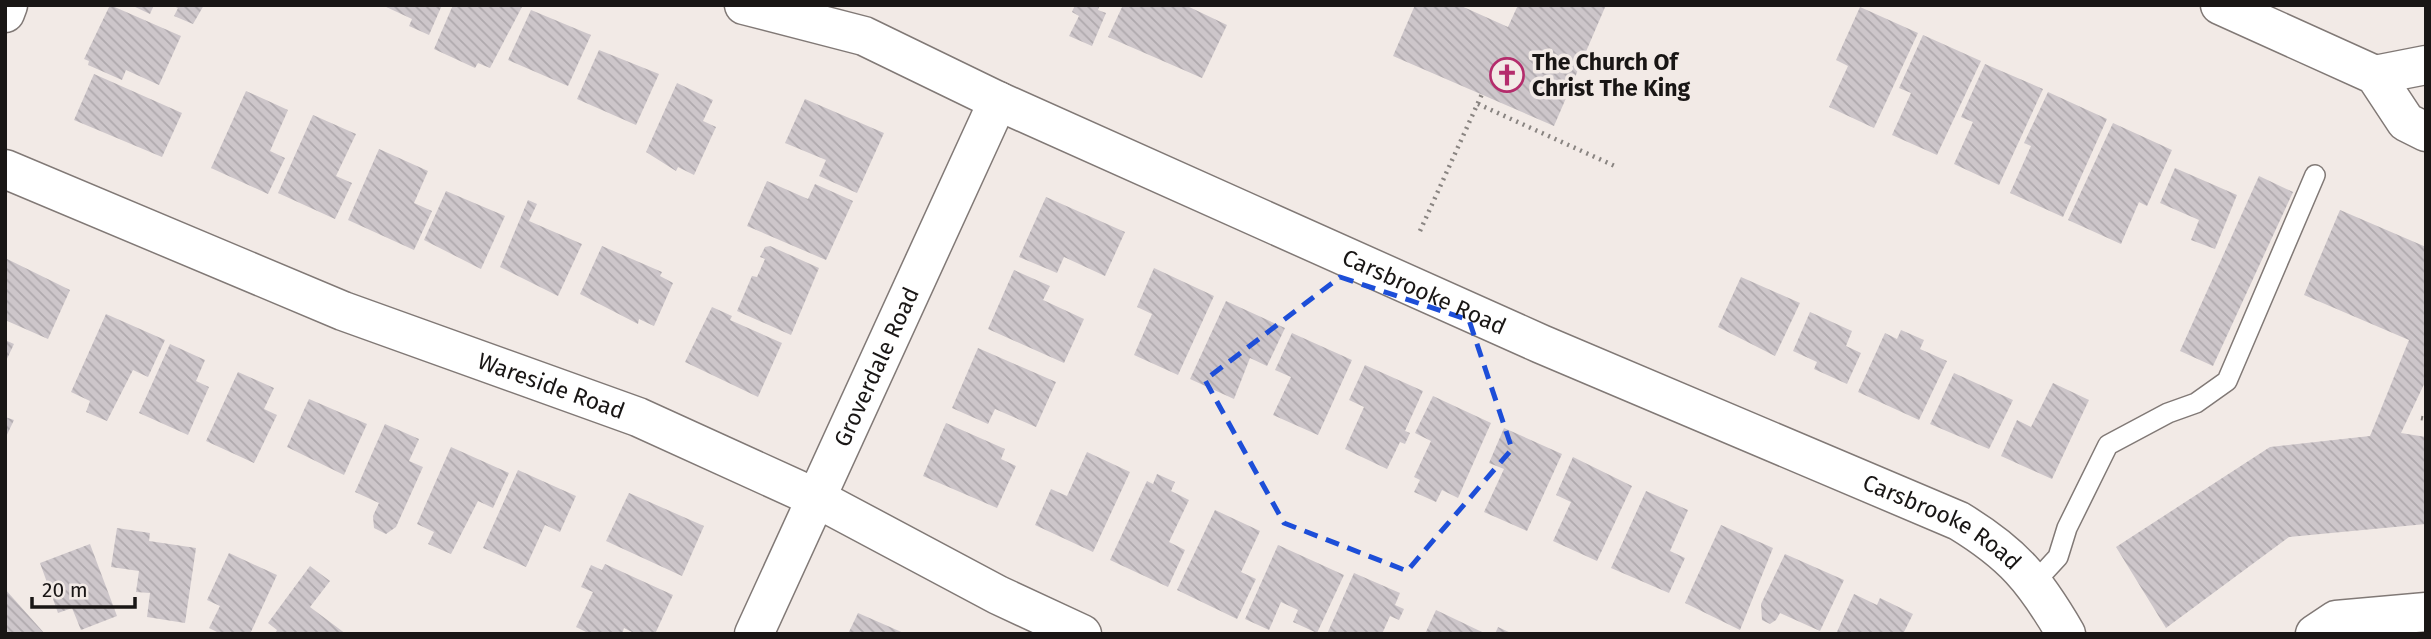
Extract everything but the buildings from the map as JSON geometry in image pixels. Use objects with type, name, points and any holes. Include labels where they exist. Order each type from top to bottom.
[{"type":"street","points":[[5,13],[8,5]]},
{"type":"street","name":"Carsbrooke Road","points":[[744,5],[864,36],[998,101],[1541,344],[1959,521],[1994,543],[2022,567],[2066,634]]},
{"type":"street","points":[[2220,5],[2375,75],[2406,122],[2426,132]]},
{"type":"street","points":[[2375,75],[2426,65]]},
{"type":"street","name":"Groverdale Road","points":[[754,634],[998,101]]},
{"type":"street","name":"Wareside Road","points":[[5,169],[343,311],[638,417],[816,498],[998,595],[1082,634]]},
{"type":"street","points":[[2315,634],[2336,620],[2426,612]]},
{"type":"lane","points":[[2034,583],[2058,557],[2067,528],[2108,445],[2168,413],[2196,403],[2227,381],[2315,175]]},
{"type":"path","points":[[1420,231],[1482,94]]},
{"type":"path","points":[[1478,104],[1617,167]]},
{"type":"highlighted area","points":[[1340,277],[1469,320],[1512,449],[1407,571],[1284,523],[1205,380]]},
{"type":"place","name":"The Church Of Christ The King","points":[[1507,75]]}]
